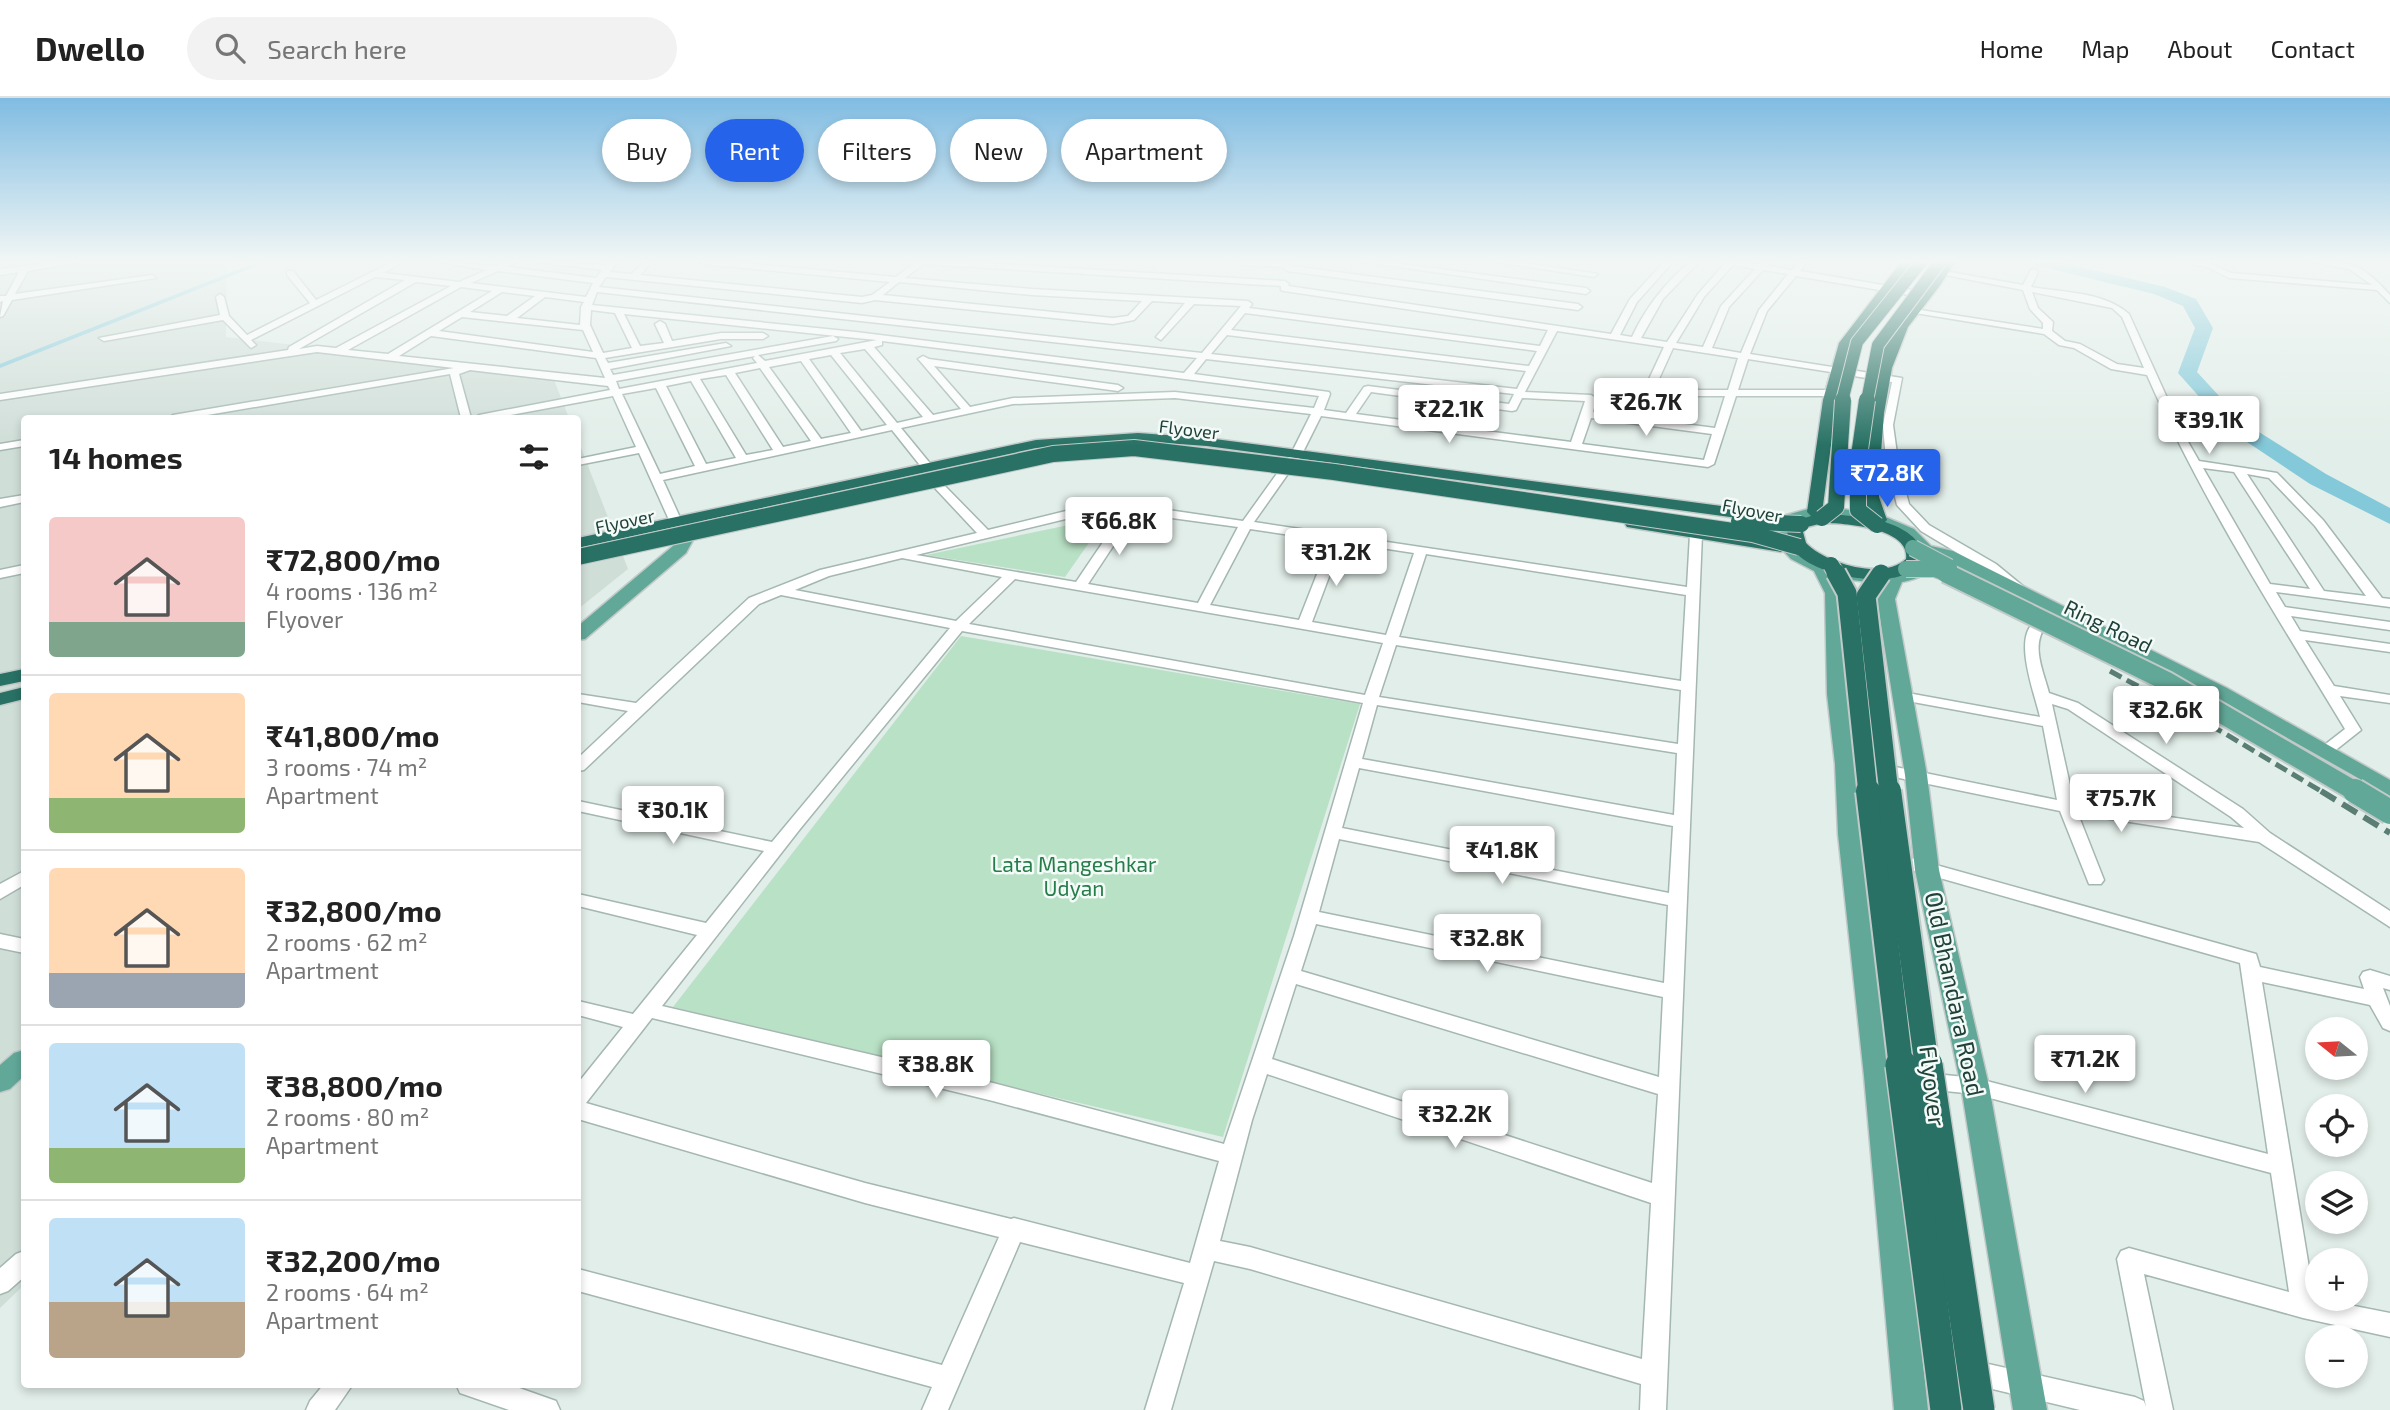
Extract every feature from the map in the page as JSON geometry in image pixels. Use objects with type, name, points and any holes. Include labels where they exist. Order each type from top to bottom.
[{"type":"highway","points":[[1818,515],[1830,400],[1845,343],[1861,323]]},
{"type":"highway","points":[[1818,515],[1836,507],[1842,403],[1857,342],[1872,323]]},
{"type":"highway","name":"Flyover","points":[[1896,323],[1878,345],[1862,424],[1858,463],[1858,510],[1920,549],[1913,563],[1866,596],[1902,899],[1979,1410]]},
{"type":"highway","points":[[1878,522],[1871,497],[1882,377],[1896,336],[1906,323]]},
{"type":"highway","points":[[581,542],[1036,444],[1125,437],[1207,442],[1795,522]]},
{"type":"highway","name":"Flyover","points":[[581,548],[1044,448],[1135,441],[1311,462],[1702,516],[1795,522],[1818,515],[1878,522]]},
{"type":"highway","name":"Flyover","points":[[581,556],[1053,454],[1134,448],[1334,472],[1753,534],[1793,547],[1826,567],[1847,593],[1879,899],[1946,1410]]},
{"type":"highway","points":[[1825,449],[1874,457]]},
{"type":"highway","points":[[581,563],[1023,463],[1128,455],[1282,471],[1793,547]]},
{"type":"highway","name":"Flyover","points":[[1793,547],[1795,522]]},
{"type":"highway","name":"Flyover","points":[[1826,567],[1900,573]]},
{"type":"highway","points":[[0,673],[21,669]]},
{"type":"highway","points":[[0,680],[21,676]]},
{"type":"highway","points":[[0,690],[21,685]]},
{"type":"highway","points":[[0,699],[21,694]]},
{"type":"main road","points":[[1871,497],[1907,530],[1947,555],[2220,692],[2326,750],[2390,789]]},
{"type":"main road","points":[[581,633],[659,570],[688,538],[697,518]]},
{"type":"main road","points":[[581,619],[650,562],[666,543],[676,522]]},
{"type":"main road","points":[[1920,549],[1947,555]]},
{"type":"main road","name":"Ring Road","points":[[1920,549],[2175,675],[2390,801]]},
{"type":"main road","points":[[1826,567],[1834,593],[1837,694],[1846,764],[1852,855],[1878,1076],[1911,1410]]},
{"type":"main road","name":"Ring Road","points":[[1900,573],[1935,569],[1961,579],[2166,681],[2390,812]]},
{"type":"main road","name":"Ring Road","points":[[1900,573],[1939,573],[2260,739],[2390,819]]},
{"type":"main road","name":"Old Bhandara Road","points":[[1900,573],[1886,599],[1916,775],[1927,870],[1975,1086],[2030,1410]]},
{"type":"main road","points":[[0,1081],[21,1064]]},
{"type":"main road","points":[[0,1098],[21,1080]]},
{"type":"street","points":[[104,338],[189,323]]},
{"type":"street","points":[[231,323],[255,349],[267,355]]},
{"type":"street","points":[[246,339],[277,323]]},
{"type":"street","points":[[287,352],[337,323]]},
{"type":"street","points":[[340,350],[389,323]]},
{"type":"street","points":[[392,356],[445,323]]},
{"type":"street","points":[[545,323],[586,328]]},
{"type":"street","points":[[586,323],[676,522]]},
{"type":"street","points":[[624,323],[637,349]]},
{"type":"street","points":[[660,323],[669,344]]},
{"type":"street","points":[[677,323],[744,338],[817,442]]},
{"type":"street","points":[[720,323],[856,335],[1325,394],[1296,454],[1245,526],[1202,608]]},
{"type":"street","points":[[760,326],[764,323]]},
{"type":"street","points":[[920,323],[1519,393],[1591,398],[1575,447]]},
{"type":"street","points":[[1161,337],[1173,323]]},
{"type":"street","points":[[1186,377],[1232,323]]},
{"type":"street","points":[[1367,323],[1543,349]]},
{"type":"street","points":[[1522,323],[1898,380],[1888,425],[1892,461],[1903,505],[1926,528],[1991,567],[2025,596]]},
{"type":"street","points":[[1568,330],[1571,323]]},
{"type":"street","points":[[1614,337],[1621,323]]},
{"type":"street","points":[[1635,340],[1642,323]]},
{"type":"street","points":[[1641,407],[1680,323]]},
{"type":"street","points":[[1707,350],[1719,323]]},
{"type":"street","points":[[926,362],[1708,464],[1758,323]]},
{"type":"street","points":[[1989,323],[2047,332],[2062,343],[2077,346],[2114,368],[2150,372]]},
{"type":"street","points":[[2047,332],[2048,323]]},
{"type":"street","points":[[2130,323],[2195,464],[2233,533],[2353,730],[2326,750]]},
{"type":"street","points":[[1349,416],[1368,389],[1512,408],[1554,328]]},
{"type":"street","points":[[966,349],[988,331]]},
{"type":"street","points":[[429,333],[599,356],[669,344],[780,337],[810,332]]},
{"type":"street","points":[[1225,332],[1532,369]]},
{"type":"street","points":[[491,415],[754,353],[856,335]]},
{"type":"street","points":[[604,367],[744,338]]},
{"type":"street","points":[[0,397],[287,352],[340,350],[612,385],[659,383],[895,340]]},
{"type":"street","points":[[909,342],[967,410]]},
{"type":"street","points":[[867,345],[929,417]]},
{"type":"street","points":[[833,351],[927,467]]},
{"type":"street","points":[[803,357],[857,433]]},
{"type":"street","points":[[191,415],[471,368]]},
{"type":"street","points":[[465,415],[454,372],[471,368]]},
{"type":"street","points":[[728,370],[779,450]]},
{"type":"street","points":[[1647,393],[1830,393],[1837,370]]},
{"type":"street","points":[[694,377],[742,459]]},
{"type":"street","points":[[659,383],[702,468]]},
{"type":"street","points":[[657,478],[929,417],[1013,401],[1170,395]]},
{"type":"street","points":[[1587,414],[1718,432]]},
{"type":"street","points":[[0,447],[21,444]]},
{"type":"street","points":[[581,462],[643,449]]},
{"type":"street","points":[[2195,464],[2273,475],[2319,523],[2384,602]]},
{"type":"street","points":[[2238,469],[2320,594]]},
{"type":"street","points":[[937,484],[986,535]]},
{"type":"street","points":[[0,503],[21,500]]},
{"type":"street","points":[[581,763],[754,601],[825,573],[1107,505],[1694,592]]},
{"type":"street","points":[[1079,587],[1132,509]]},
{"type":"street","points":[[1654,1410],[1696,534]]},
{"type":"street","points":[[1304,625],[1337,539]]},
{"type":"street","points":[[1158,1410],[1231,1155],[1309,916],[1352,762],[1421,550]]},
{"type":"street","points":[[898,556],[1390,640],[1689,687]]},
{"type":"street","points":[[0,573],[21,570]]},
{"type":"street","points":[[581,1094],[775,848],[959,626],[1012,575]]},
{"type":"street","points":[[2266,587],[2384,602]]},
{"type":"street","points":[[780,591],[1371,700],[1686,750]]},
{"type":"street","points":[[2281,611],[2390,626]]},
{"type":"street","points":[[2040,624],[2035,629],[2030,647],[2050,723],[2067,807],[2095,880]]},
{"type":"street","points":[[2297,635],[2390,649]]},
{"type":"street","points":[[2329,690],[2390,699]]},
{"type":"street","points":[[1902,696],[2050,723]]},
{"type":"street","points":[[2043,696],[2073,706],[2237,813],[2264,837],[2390,920]]},
{"type":"street","points":[[581,698],[639,708]]},
{"type":"street","points":[[1352,762],[1683,822]]},
{"type":"street","points":[[1846,764],[1916,775],[2067,807],[2264,837]]},
{"type":"street","points":[[581,807],[775,848]]},
{"type":"street","points":[[1333,832],[1679,901]]},
{"type":"street","points":[[1852,855],[1899,860],[2249,959],[2303,1307]]},
{"type":"street","points":[[0,893],[21,879]]},
{"type":"street","points":[[581,901],[710,931]]},
{"type":"street","points":[[1309,916],[1674,992]]},
{"type":"street","points":[[0,941],[21,945]]},
{"type":"street","points":[[2251,972],[2376,999]]},
{"type":"street","points":[[1290,975],[1669,1089]]},
{"type":"street","points":[[2390,983],[2370,977],[2376,999],[2390,1023]]},
{"type":"street","points":[[581,1008],[644,1016],[993,1092],[1231,1155]]},
{"type":"street","points":[[1260,1063],[1664,1197]]},
{"type":"street","points":[[1878,1076],[1975,1086],[2283,1167]]},
{"type":"street","points":[[581,1111],[865,1193],[1198,1276]]},
{"type":"street","points":[[935,1410],[1014,1228]]},
{"type":"street","points":[[1206,1249],[1250,1258],[1654,1375]]},
{"type":"street","points":[[2160,1410],[2129,1259],[2303,1307],[2390,1325]]},
{"type":"street","points":[[0,1283],[21,1265]]},
{"type":"street","points":[[581,1281],[948,1379]]},
{"type":"street","points":[[1905,1357],[2135,1410]]},
{"type":"street","points":[[319,1410],[337,1388]]},
{"type":"street","points":[[480,1388],[545,1410]]},
{"type":"shaded area","points":[[0,323],[226,323],[226,337],[552,375],[568,415],[21,415],[21,1288],[0,1308]]},
{"type":"shaded area","points":[[581,448],[628,569],[581,607]]},
{"type":"green space","points":[[1107,517],[1065,577],[926,555]]},
{"type":"green space","name":"Lata Mangeshkar Udyan","points":[[961,636],[1360,704],[1223,1137],[673,1007]]},
{"type":"waterway","points":[[0,366],[108,323]]},
{"type":"waterway","points":[[2201,323],[2204,328],[2187,373],[2236,426],[2318,479],[2390,517]]},
{"type":"railway","points":[[2110,671],[2224,733],[2324,793]]},
{"type":"railway","points":[[2321,791],[2390,833]]}]
